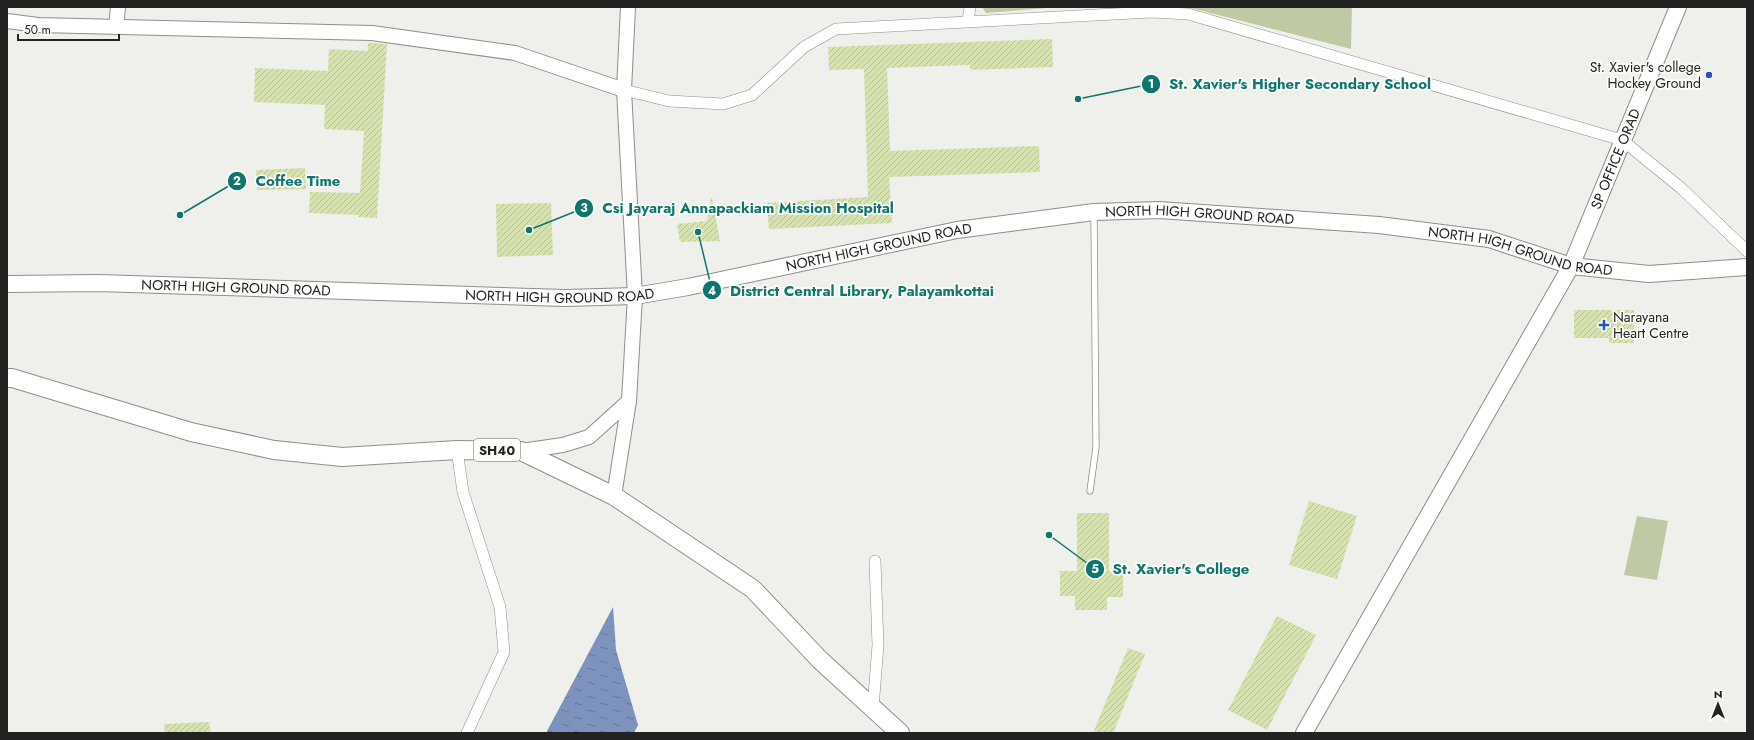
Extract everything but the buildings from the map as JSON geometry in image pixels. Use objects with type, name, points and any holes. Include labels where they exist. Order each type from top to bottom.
[{"type":"main road","name":"SP OFFICE ORAD","points":[[1304,733],[1571,266],[1678,7]]},
{"type":"main road","name":"NORTH HIGH GROUND ROAD","points":[[7,284],[98,283],[565,298],[635,296],[688,287],[957,230],[1094,212],[1159,210],[1379,225],[1489,239],[1571,266],[1650,274],[1747,267]]},
{"type":"main road","name":"SH40","points":[[7,378],[12,378],[191,432],[274,450],[342,457],[457,450],[521,451],[614,496],[753,589],[820,660],[900,733]]},
{"type":"street","points":[[116,27],[118,7]]},
{"type":"street","points":[[614,496],[629,401],[635,296],[624,90],[628,7]]},
{"type":"street","points":[[968,21],[970,7]]},
{"type":"street","points":[[7,21],[38,24],[116,27],[372,33],[515,53],[624,90],[669,101],[723,104],[752,95],[804,47],[836,30],[968,21],[1152,12],[1188,14],[1622,140],[1681,188],[1747,251]]},
{"type":"street","points":[[521,451],[563,445],[589,437],[629,401]]},
{"type":"street","points":[[457,450],[463,492],[500,607],[504,652],[467,733]]},
{"type":"street","points":[[873,708],[878,645],[876,561]]},
{"type":"lane","points":[[1090,491],[1096,447],[1094,212]]},
{"type":"green space","points":[[982,7],[1060,7],[986,13]]},
{"type":"green space","points":[[1187,7],[1352,7],[1351,49]]},
{"type":"green space","points":[[1637,516],[1668,521],[1657,580],[1624,575]]},
{"type":"water","points":[[613,607],[616,650],[638,725],[634,733],[546,733]]},
{"type":"place","name":"St. Xavier's college Hockey Ground","points":[[1709,75]]},
{"type":"place","name":"St. Xavier's Higher Secondary School","points":[[1078,99]]},
{"type":"place","name":"Coffee Time","points":[[180,215]]},
{"type":"place","name":"Csi Jayaraj Annapackiam Mission Hospital","points":[[529,230]]},
{"type":"place","name":"District Central Library, Palayamkottai","points":[[698,232]]},
{"type":"place","name":"Narayana Heart Centre","points":[[1604,325]]},
{"type":"place","name":"St. Xavier's College","points":[[1049,535]]}]
